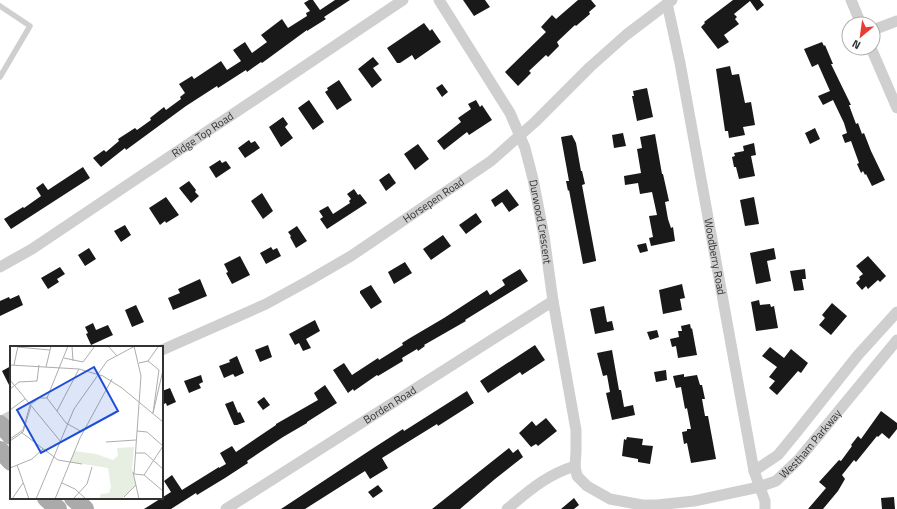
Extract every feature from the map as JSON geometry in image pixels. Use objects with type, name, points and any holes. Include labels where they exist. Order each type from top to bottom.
[{"type":"main road","points":[[0,423],[10,435]]},
{"type":"main road","points":[[0,450],[10,461]]},
{"type":"main road","points":[[47,499],[58,509]]},
{"type":"main road","points":[[74,499],[85,509]]},
{"type":"street","name":"Ridge Top Road","points":[[0,267],[32,249],[403,0]]},
{"type":"street","name":"Durwood Crescent","points":[[439,0],[510,113],[525,148],[533,179],[544,236],[553,301],[576,430],[575,466]]},
{"type":"street","points":[[851,0],[858,16]]},
{"type":"street","name":"Horsepen Road","points":[[163,350],[266,304],[351,256],[491,161],[535,122],[590,67],[626,35],[669,2]]},
{"type":"street","name":"Woodberry Road","points":[[669,2],[754,471],[764,501],[765,509]]},
{"type":"street","points":[[881,27],[897,21]]},
{"type":"street","points":[[874,56],[897,108]]},
{"type":"street","name":"Borden Road","points":[[226,509],[553,301]]},
{"type":"street","name":"Westham Parkway","points":[[754,471],[778,455],[858,355],[897,312]]},
{"type":"street","name":"Westham Parkway","points":[[575,466],[577,476],[587,486],[596,492],[610,499],[642,505],[694,501],[759,488],[776,480],[799,459],[897,340]]},
{"type":"street","points":[[0,423],[10,417]]},
{"type":"street","points":[[506,509],[545,478],[560,470],[575,466]]},
{"type":"lane","points":[[0,6],[30,26],[0,76]]},
{"type":"building","points":[[309,0],[313,0],[320,10],[335,0],[350,0],[324,17],[326,19],[307,30],[262,63],[261,62],[247,72],[246,70],[218,88],[217,86],[186,106],[126,150],[125,148],[101,167],[93,158],[104,150],[106,152],[119,141],[118,139],[135,128],[137,130],[151,120],[150,118],[164,107],[166,110],[181,99],[180,97],[185,93],[179,84],[192,76],[194,79],[221,61],[227,70],[241,61],[233,50],[245,42],[252,53],[267,42],[261,35],[282,19],[288,28],[307,16],[306,13],[310,11],[304,3]]},
{"type":"building","points":[[463,0],[485,0],[490,7],[474,16]]},
{"type":"building","points":[[578,0],[591,0],[596,6],[589,12],[590,14],[576,26],[575,25],[557,42],[559,46],[548,57],[546,55],[529,71],[531,73],[518,86],[505,72],[546,32],[541,27],[552,15],[556,19]]},
{"type":"building","points":[[733,0],[760,0],[764,5],[757,11],[750,1],[734,14],[737,17],[735,19],[739,24],[724,35],[729,42],[718,49],[701,27],[705,23],[704,22]]},
{"type":"building","points":[[424,23],[430,31],[432,29],[441,42],[415,60],[412,55],[400,63],[397,63],[387,48]]},
{"type":"building","points":[[822,42],[824,46],[825,45],[833,64],[831,64],[851,105],[849,105],[856,124],[858,123],[862,134],[864,133],[885,180],[872,186],[866,174],[865,175],[863,171],[861,173],[851,141],[845,143],[842,135],[847,133],[833,100],[823,105],[818,96],[830,91],[818,64],[812,67],[804,49]]},
{"type":"building","points":[[373,57],[379,64],[373,68],[382,80],[372,88],[358,69]]},
{"type":"building","points":[[730,66],[732,75],[739,74],[745,103],[751,102],[755,125],[743,127],[745,135],[729,138],[728,131],[725,131],[716,69]]},
{"type":"building","points":[[339,80],[352,100],[337,110],[325,92],[328,90],[327,88]]},
{"type":"building","points":[[442,84],[448,92],[442,97],[436,88]]},
{"type":"building","points":[[647,88],[653,117],[637,121],[632,96],[634,96],[633,91]]},
{"type":"building","points":[[309,100],[324,122],[313,130],[298,108]]},
{"type":"building","points":[[476,100],[480,107],[482,105],[492,120],[469,135],[467,132],[444,150],[437,141],[461,122],[458,118],[471,109],[468,104]]},
{"type":"building","points":[[283,117],[288,124],[285,127],[293,138],[281,147],[269,127]]},
{"type":"building","points":[[815,128],[820,139],[810,144],[805,133]]},
{"type":"building","points":[[623,133],[626,146],[614,148],[612,135]]},
{"type":"building","points":[[655,134],[662,174],[669,201],[665,202],[668,219],[671,228],[673,227],[675,241],[651,246],[649,238],[653,237],[649,216],[657,215],[652,192],[640,194],[638,183],[625,185],[624,176],[641,173],[637,149],[642,148],[640,137]]},
{"type":"building","points":[[572,135],[576,143],[585,184],[582,185],[596,260],[583,264],[566,181],[569,181],[561,137]]},
{"type":"building","points":[[249,140],[251,143],[255,141],[260,148],[245,158],[238,148]]},
{"type":"building","points":[[754,143],[756,155],[751,156],[755,176],[739,179],[732,157],[735,156],[734,153],[744,151],[743,146]]},
{"type":"building","points":[[418,144],[429,159],[415,170],[404,154]]},
{"type":"building","points":[[220,160],[222,163],[226,161],[231,168],[216,178],[209,167]]},
{"type":"building","points":[[83,167],[90,178],[11,229],[4,219],[23,207],[24,208],[41,196],[36,188],[43,183],[48,190]]},
{"type":"building","points":[[389,173],[396,183],[386,191],[379,180]]},
{"type":"building","points":[[189,181],[199,196],[191,203],[179,188]]},
{"type":"building","points":[[354,189],[367,203],[327,229],[320,219],[323,217],[319,211],[328,206],[333,214],[350,203],[349,201],[351,199],[347,194]]},
{"type":"building","points":[[507,189],[519,205],[509,212],[502,202],[495,207],[491,200]]},
{"type":"building","points":[[262,193],[273,211],[263,219],[251,201]]},
{"type":"building","points":[[166,197],[179,215],[166,223],[165,221],[160,225],[149,208]]},
{"type":"building","points":[[754,197],[759,224],[745,226],[740,200]]},
{"type":"building","points":[[476,213],[482,222],[466,234],[459,225]]},
{"type":"building","points":[[125,225],[131,235],[121,242],[114,231]]},
{"type":"building","points":[[297,226],[307,241],[296,248],[288,232]]},
{"type":"building","points":[[443,235],[451,246],[431,260],[423,249]]},
{"type":"building","points":[[646,243],[648,251],[640,253],[637,245]]},
{"type":"building","points":[[271,247],[273,250],[277,248],[281,256],[266,264],[260,253]]},
{"type":"building","points":[[89,248],[96,259],[85,266],[78,255]]},
{"type":"building","points":[[774,248],[776,259],[767,261],[771,281],[756,284],[750,253]]},
{"type":"building","points":[[240,256],[250,275],[232,284],[226,273],[228,272],[224,264]]},
{"type":"building","points":[[868,256],[886,276],[880,282],[878,280],[868,289],[866,286],[862,290],[856,283],[860,279],[859,277],[863,274],[856,266]]},
{"type":"building","points":[[405,262],[412,273],[394,284],[388,272]]},
{"type":"building","points":[[60,267],[65,274],[57,279],[59,282],[48,289],[41,278]]},
{"type":"building","points":[[520,269],[528,281],[465,320],[466,321],[424,345],[425,346],[418,351],[417,349],[402,358],[403,361],[378,376],[377,375],[354,391],[353,389],[348,393],[333,370],[344,363],[352,375],[378,358],[379,360],[403,345],[402,343],[487,290],[490,295],[505,285],[502,280]]},
{"type":"building","points":[[805,269],[806,279],[802,279],[804,290],[794,291],[790,271]]},
{"type":"building","points":[[200,279],[207,296],[173,310],[168,298],[180,293],[178,289]]},
{"type":"building","points":[[682,284],[685,298],[680,299],[682,310],[663,314],[659,290]]},
{"type":"building","points":[[371,285],[382,302],[371,309],[360,291]]},
{"type":"building","points":[[19,295],[23,305],[0,316],[0,301]]},
{"type":"building","points":[[759,300],[760,305],[770,304],[771,307],[774,306],[778,328],[756,331],[751,302]]},
{"type":"building","points":[[832,303],[847,316],[831,335],[819,325],[825,318],[822,315]]},
{"type":"building","points":[[136,305],[144,322],[132,327],[125,310]]},
{"type":"building","points":[[604,306],[607,322],[612,321],[614,330],[595,334],[590,309]]},
{"type":"building","points":[[315,320],[320,331],[306,339],[311,348],[303,351],[299,343],[295,345],[289,334]]},
{"type":"building","points":[[93,323],[96,330],[108,325],[113,335],[91,345],[86,334],[88,333],[85,327]]},
{"type":"building","points":[[690,324],[697,355],[678,358],[676,346],[672,347],[670,339],[679,337],[678,331],[682,331],[681,326]]},
{"type":"building","points":[[657,330],[659,337],[650,340],[647,332]]},
{"type":"building","points":[[268,345],[272,357],[260,362],[255,350]]},
{"type":"building","points":[[535,345],[545,360],[522,375],[520,372],[488,393],[480,381]]},
{"type":"building","points":[[770,347],[784,358],[791,349],[808,363],[801,373],[798,371],[777,395],[769,388],[775,381],[769,377],[777,367],[762,356]]},
{"type":"building","points":[[612,350],[619,390],[621,390],[624,407],[633,405],[635,415],[612,420],[606,393],[610,392],[607,375],[603,376],[597,353]]},
{"type":"building","points":[[237,356],[244,373],[235,377],[233,374],[224,378],[219,366],[230,362],[229,360]]},
{"type":"building","points":[[10,367],[10,387],[2,371]]},
{"type":"building","points":[[666,370],[667,380],[656,382],[654,372]]},
{"type":"building","points":[[684,374],[684,377],[697,375],[700,385],[702,385],[705,399],[702,399],[705,416],[708,416],[716,459],[691,463],[687,443],[684,444],[682,432],[687,431],[687,429],[691,429],[687,408],[685,409],[681,387],[676,388],[673,376]]},
{"type":"building","points":[[201,375],[203,382],[199,384],[201,388],[189,393],[184,381]]},
{"type":"building","points":[[325,385],[337,403],[247,461],[248,463],[197,495],[196,493],[171,509],[144,509],[160,499],[163,499],[163,497],[171,492],[164,481],[172,475],[182,490],[226,464],[220,453],[232,446],[236,452],[276,424],[318,400],[314,393]]},
{"type":"building","points":[[170,388],[176,402],[167,406],[166,403],[163,404],[163,391]]},
{"type":"building","points":[[467,391],[474,403],[438,426],[437,424],[382,458],[388,468],[370,479],[365,471],[305,509],[281,509],[403,429],[404,431]]},
{"type":"building","points":[[264,397],[270,405],[263,410],[257,402]]},
{"type":"building","points":[[233,401],[238,413],[240,412],[245,422],[237,425],[234,425],[225,404]]},
{"type":"building","points":[[881,411],[897,423],[897,429],[889,439],[882,433],[878,437],[877,436],[856,462],[854,460],[842,475],[845,479],[838,491],[823,509],[808,509],[826,488],[819,482],[839,460],[841,461],[858,436],[861,439]]},
{"type":"building","points":[[546,418],[557,431],[538,446],[536,444],[531,447],[519,433],[532,421],[536,426]]},
{"type":"building","points":[[627,437],[643,439],[642,445],[653,446],[650,464],[638,462],[638,459],[622,456],[624,439],[626,440]]},
{"type":"building","points":[[509,448],[513,453],[518,449],[523,457],[460,509],[432,509]]},
{"type":"building","points":[[378,485],[383,491],[373,498],[368,492]]},
{"type":"building","points":[[894,497],[895,509],[882,509],[881,498]]},
{"type":"building","points":[[574,498],[579,505],[574,509],[561,509]]}]
